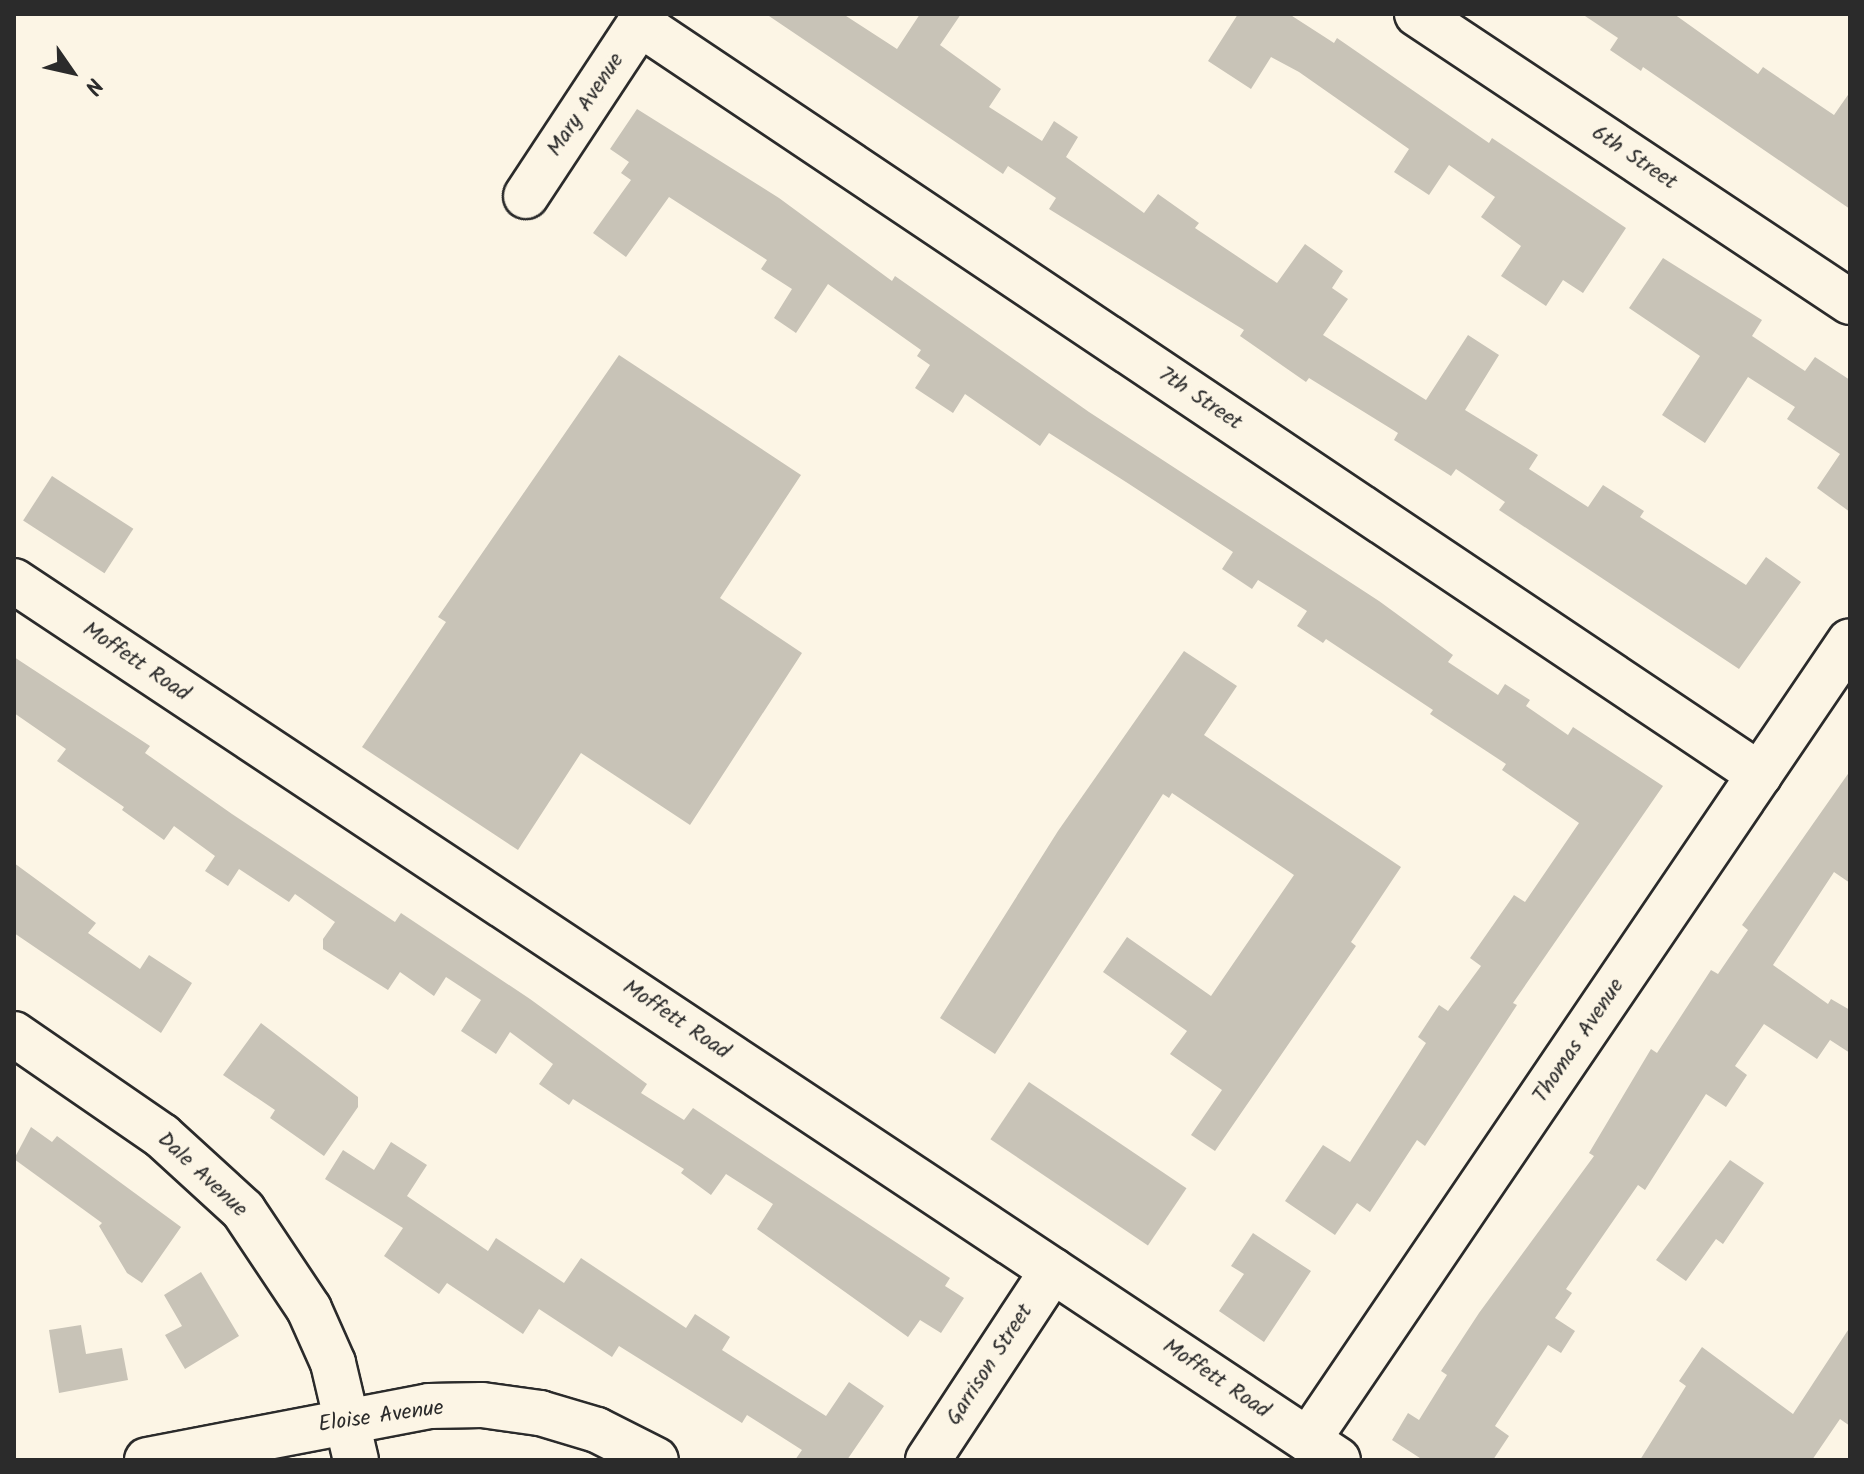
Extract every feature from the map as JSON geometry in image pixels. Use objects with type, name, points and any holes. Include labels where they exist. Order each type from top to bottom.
[{"type":"street","name":"6th Street","points":[[1417,14],[1850,302]]},
{"type":"street","name":"Mary Avenue","points":[[526,196],[643,19]]},
{"type":"street","name":"7th Street","points":[[643,19],[1760,775]]},
{"type":"street","name":"Moffett Road","points":[[14,581],[1323,1450]]},
{"type":"street","name":"Thomas Avenue","points":[[1323,1450],[1850,641]]},
{"type":"street","name":"Dale Avenue","points":[[14,1034],[162,1136],[243,1210],[309,1309],[352,1440]]},
{"type":"street","name":"Garrison Street","points":[[928,1460],[1053,1270]]},
{"type":"street","name":"Eloise Avenue","points":[[147,1460],[352,1440],[429,1406],[540,1413],[597,1430],[656,1460]]},
{"type":"building","points":[[766,14],[843,14],[897,49],[920,14],[961,14],[940,45],[1001,89],[989,107],[1042,141],[1054,121],[1078,137],[1066,157],[1144,213],[1158,194],[1199,223],[1195,228],[1277,283],[1305,244],[1343,271],[1332,288],[1348,299],[1323,335],[1426,400],[1468,335],[1499,355],[1465,410],[1538,455],[1529,469],[1588,507],[1603,485],[1644,511],[1640,517],[1746,585],[1766,557],[1801,582],[1739,669],[1499,510],[1505,502],[1456,469],[1451,476],[1394,440],[1398,433],[1309,378],[1306,382],[1240,336],[1244,330],[1049,209],[1056,198],[1008,166],[1003,174]]},
{"type":"building","points":[[1238,14],[1289,14],[1334,43],[1337,38],[1489,143],[1492,138],[1626,228],[1583,293],[1563,280],[1546,306],[1501,276],[1521,246],[1481,217],[1495,197],[1449,165],[1429,195],[1394,172],[1409,149],[1299,72],[1271,57],[1251,89],[1208,61]]},
{"type":"building","points":[[1582,14],[1674,14],[1758,74],[1763,67],[1834,115],[1850,92],[1850,209],[1643,67],[1641,71],[1610,50],[1618,38]]},
{"type":"building","points":[[637,109],[779,198],[892,281],[895,276],[1089,412],[1379,601],[1453,655],[1448,662],[1498,695],[1505,684],[1530,700],[1526,706],[1568,735],[1573,727],[1663,786],[1513,1003],[1517,1005],[1425,1146],[1417,1140],[1370,1212],[1357,1203],[1335,1235],[1285,1201],[1323,1145],[1350,1162],[1426,1043],[1418,1037],[1439,1005],[1448,1011],[1481,966],[1470,958],[1514,895],[1525,902],[1579,823],[1502,770],[1506,764],[1430,714],[1433,710],[1326,639],[1323,643],[1297,626],[1307,611],[1258,580],[1252,589],[1222,569],[1233,552],[1049,433],[1040,446],[965,394],[953,413],[915,388],[930,365],[917,356],[921,350],[828,284],[796,333],[774,318],[792,289],[761,269],[767,260],[669,197],[626,257],[593,233],[631,180],[621,173],[629,162],[610,149]]},
{"type":"building","points":[[1663,258],[1762,320],[1752,336],[1805,371],[1815,357],[1850,380],[1850,512],[1817,488],[1840,454],[1787,419],[1795,407],[1748,377],[1705,443],[1662,415],[1700,356],[1629,308]]},
{"type":"building","points":[[619,355],[801,475],[720,598],[802,653],[690,825],[581,753],[518,850],[362,747],[446,622],[438,617]]},
{"type":"building","points":[[52,476],[133,529],[104,573],[23,520]]},
{"type":"building","points":[[1184,651],[1237,686],[1204,735],[1401,867],[1351,942],[1356,946],[1215,1151],[1191,1135],[1222,1090],[1170,1054],[1187,1031],[1103,972],[1127,937],[1211,996],[1294,875],[1172,793],[1169,798],[1163,794],[995,1054],[940,1018],[1058,831]]},
{"type":"building","points":[[14,657],[150,746],[145,753],[232,814],[395,922],[401,913],[530,999],[647,1084],[641,1093],[684,1120],[693,1108],[950,1278],[945,1286],[964,1298],[941,1333],[920,1320],[908,1337],[757,1229],[773,1204],[726,1174],[711,1195],[681,1173],[684,1169],[573,1099],[569,1105],[539,1084],[553,1064],[510,1032],[496,1054],[461,1031],[481,1000],[446,977],[434,996],[400,972],[388,990],[323,949],[323,939],[335,922],[295,894],[289,902],[239,869],[228,886],[205,871],[215,856],[174,826],[164,840],[122,810],[124,807],[57,761],[66,749],[14,713]]},
{"type":"building","points":[[1850,771],[1850,883],[1834,872],[1773,965],[1828,1004],[1831,999],[1850,1010],[1850,1053],[1830,1040],[1817,1059],[1764,1024],[1735,1066],[1747,1075],[1726,1107],[1706,1094],[1645,1190],[1638,1185],[1566,1289],[1572,1293],[1555,1318],[1575,1331],[1561,1353],[1548,1345],[1495,1426],[1509,1436],[1493,1460],[1423,1460],[1392,1440],[1408,1413],[1419,1420],[1447,1375],[1441,1371],[1479,1313],[1594,1156],[1589,1153],[1651,1049],[1657,1053],[1711,970],[1718,974],[1748,930],[1742,925]]},
{"type":"building","points":[[14,863],[96,923],[88,933],[140,969],[149,955],[192,983],[161,1033],[14,933]]},
{"type":"building","points":[[261,1023],[358,1097],[358,1107],[324,1156],[270,1118],[275,1110],[223,1075]]},
{"type":"building","points":[[1029,1082],[1187,1188],[1148,1245],[990,1139]]},
{"type":"building","points":[[31,1127],[52,1142],[57,1136],[181,1227],[142,1283],[127,1273],[99,1226],[102,1223],[14,1159]]},
{"type":"building","points":[[391,1142],[427,1165],[407,1196],[488,1251],[496,1238],[564,1283],[581,1258],[686,1328],[695,1314],[730,1337],[722,1350],[826,1416],[849,1382],[884,1406],[847,1460],[795,1460],[802,1450],[747,1415],[742,1423],[619,1346],[612,1357],[539,1309],[523,1334],[447,1283],[439,1294],[384,1256],[403,1228],[325,1179],[343,1150],[374,1170]]},
{"type":"building","points":[[1730,1160],[1764,1183],[1723,1244],[1716,1239],[1686,1281],[1656,1260]]},
{"type":"building","points":[[1253,1233],[1311,1271],[1264,1342],[1219,1311],[1244,1274],[1231,1266]]},
{"type":"building","points":[[201,1272],[239,1336],[185,1369],[165,1335],[182,1326],[164,1295]]},
{"type":"building","points":[[81,1325],[86,1354],[122,1348],[128,1380],[59,1393],[49,1330]]},
{"type":"building","points":[[1850,1327],[1850,1426],[1840,1419],[1812,1460],[1640,1460],[1686,1386],[1679,1381],[1702,1347],[1793,1414]]}]
